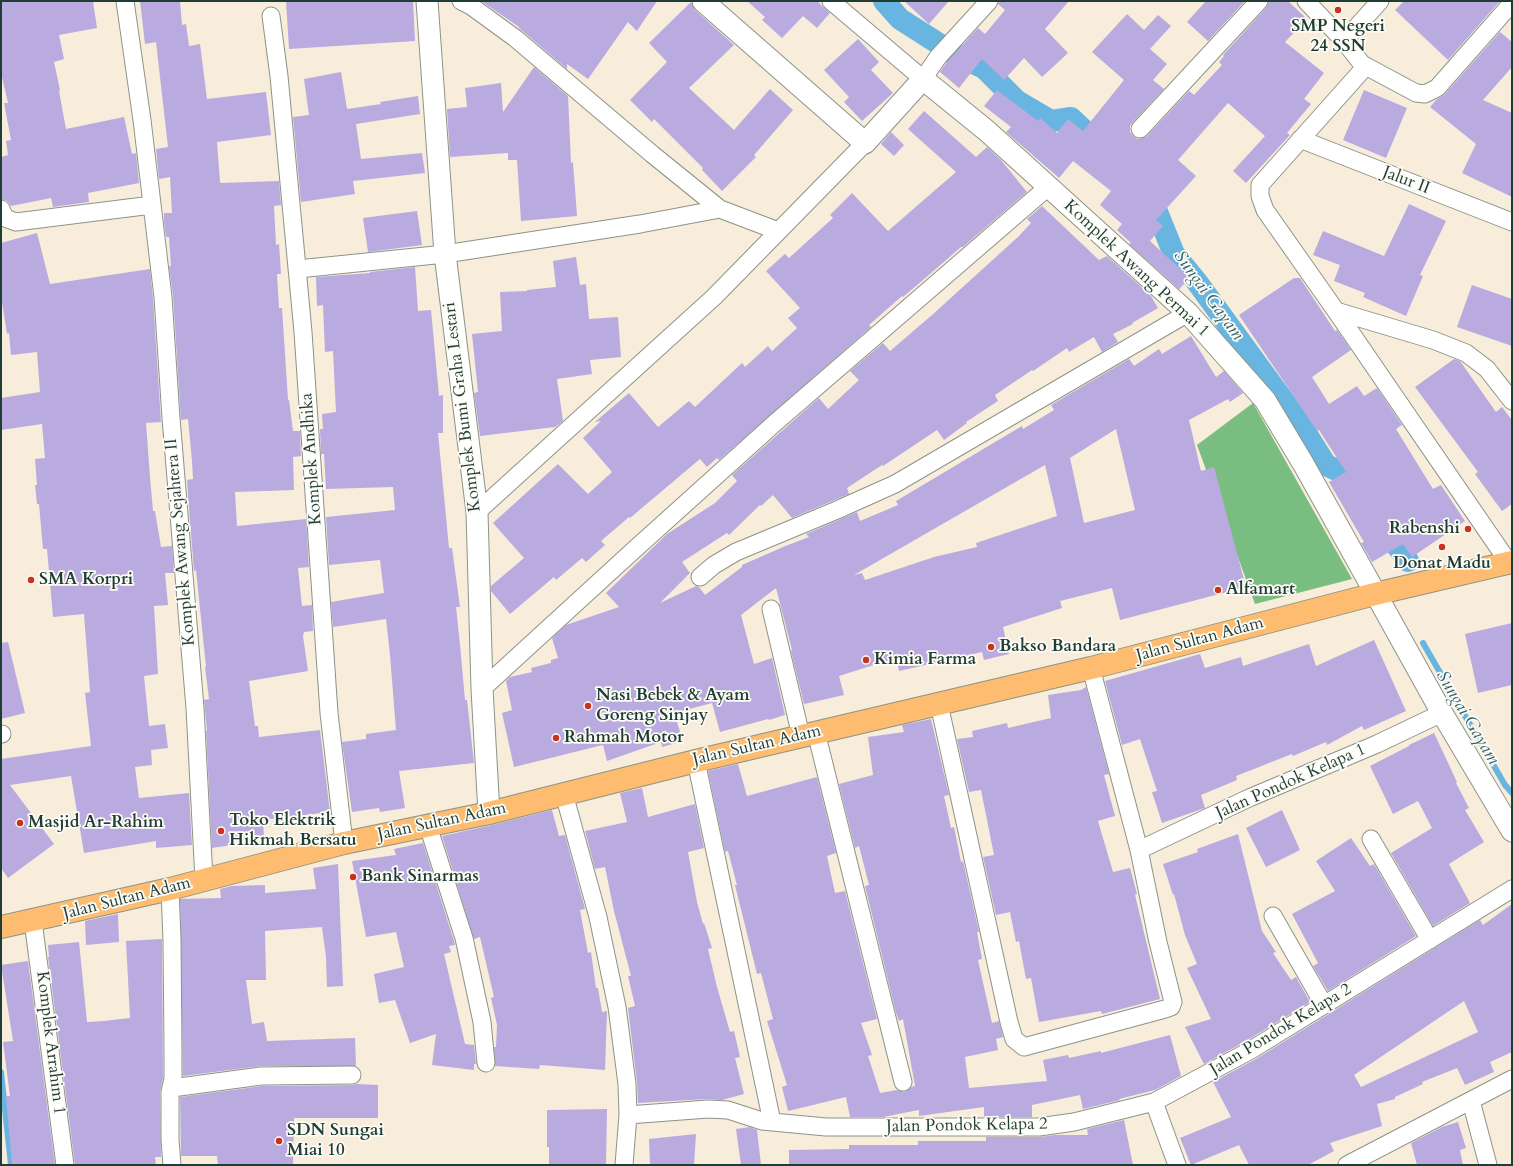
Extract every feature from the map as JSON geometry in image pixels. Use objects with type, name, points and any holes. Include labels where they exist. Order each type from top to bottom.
[{"type":"main road","name":"Jalan Sultan Adam","points":[[1,927],[170,889],[344,843],[489,813],[808,734],[1091,668],[1375,594],[1510,562]]},
{"type":"street","name":"Komplek Awang Sejahtera II","points":[[125,1],[141,112],[163,297],[171,418],[195,716],[204,880]]},
{"type":"street","name":"Komplek Bumi Graha Lestari","points":[[427,1],[445,254],[477,512],[482,689],[489,813]]},
{"type":"street","points":[[461,1],[471,6],[515,38],[652,154],[720,208],[778,230]]},
{"type":"street","points":[[703,1],[865,143]]},
{"type":"street","name":"Komplek Awang Permai 1","points":[[831,1],[987,131],[1188,313],[1265,400],[1304,465],[1442,713],[1512,830]]},
{"type":"street","points":[[477,512],[714,297],[778,230],[865,143],[923,79],[954,39],[989,1]]},
{"type":"street","points":[[1140,129],[1260,1]]},
{"type":"street","points":[[1306,1],[1344,41],[1362,64],[1416,93],[1425,94],[1436,88],[1512,3]]},
{"type":"street","points":[[1344,41],[1380,1]]},
{"type":"street","name":"Komplek Andhika","points":[[271,16],[279,76],[298,270],[329,713],[344,843]]},
{"type":"street","points":[[1366,66],[1260,185],[1260,196],[1265,210],[1510,562]]},
{"type":"street","name":"Jalur II","points":[[1300,139],[1512,222]]},
{"type":"street","points":[[482,689],[776,422],[1048,187]]},
{"type":"street","points":[[1,209],[5,218],[16,222],[152,205]]},
{"type":"street","points":[[298,270],[445,254],[640,224],[720,208]]},
{"type":"street","points":[[1336,311],[1433,340],[1466,353],[1487,369],[1512,401]]},
{"type":"street","points":[[700,577],[714,565],[736,552],[895,484],[1188,313]]},
{"type":"street","points":[[771,609],[808,734],[903,1082]]},
{"type":"street","points":[[939,704],[1009,1022],[1014,1038],[1024,1048],[1172,1007],[1173,1002],[1158,942],[1139,850],[1091,668]]},
{"type":"street","name":"Jalan Pondok Kelapa 1","points":[[1139,850],[1249,798],[1377,744],[1442,713]]},
{"type":"street","points":[[696,761],[772,1122]]},
{"type":"street","points":[[564,794],[598,917],[617,1007],[627,1084],[628,1115],[624,1165]]},
{"type":"street","points":[[428,826],[464,938],[482,1022],[486,1063]]},
{"type":"street","points":[[1371,838],[1430,940]]},
{"type":"street","points":[[170,889],[173,1035],[173,1079],[170,1092],[172,1165]]},
{"type":"street","name":"Jalan Pondok Kelapa 2","points":[[628,1115],[708,1109],[728,1110],[762,1121],[826,1127],[1039,1127],[1074,1122],[1154,1102],[1251,1050],[1512,889]]},
{"type":"street","points":[[1273,916],[1324,1005]]},
{"type":"street","name":"Komplek Arrahim 1","points":[[33,921],[65,1165]]},
{"type":"street","points":[[172,1088],[261,1076],[352,1075]]},
{"type":"street","points":[[1347,1165],[1512,1079]]},
{"type":"street","points":[[1471,1101],[1488,1165]]},
{"type":"street","points":[[1154,1102],[1177,1165]]},
{"type":"green space","points":[[1253,403],[1352,579],[1255,604],[1197,445]]},
{"type":"building","points":[[1,1],[93,1],[97,28],[59,35],[64,59],[54,62],[66,129],[124,117],[132,154],[136,153],[139,183],[88,193],[89,202],[53,207],[51,198],[11,206],[7,201],[1,199],[1,157],[8,155],[6,141],[11,140],[4,103],[8,103],[1,73]]},
{"type":"building","points":[[140,1],[180,1],[182,25],[186,24],[189,46],[200,44],[207,99],[266,92],[271,135],[217,142],[220,182],[279,181],[281,205],[274,206],[276,245],[279,244],[281,274],[277,274],[279,308],[282,308],[288,400],[293,431],[300,431],[301,456],[293,457],[294,490],[235,492],[237,526],[306,519],[309,567],[298,568],[302,606],[312,605],[313,631],[304,632],[303,636],[308,671],[249,681],[255,726],[258,726],[259,737],[320,730],[330,812],[263,820],[264,837],[232,841],[232,845],[212,848],[207,731],[204,700],[209,699],[196,570],[194,571],[187,480],[193,479],[192,461],[188,419],[181,420],[173,296],[169,266],[171,266],[169,237],[166,237],[164,223],[164,213],[172,213],[170,177],[159,179],[156,149],[168,147],[156,42],[145,44]]},
{"type":"building","points":[[286,1],[413,1],[415,41],[289,49]]},
{"type":"building","points":[[481,1],[657,1],[637,31],[628,22],[588,79],[567,64],[567,69],[519,27]]},
{"type":"building","points":[[747,1],[817,1],[830,13],[817,28],[803,16],[782,38],[762,20],[765,17]]},
{"type":"building","points":[[904,1],[949,1],[929,24]]},
{"type":"building","points":[[999,1],[1069,1],[1045,29],[1068,53],[1042,77],[1024,58],[1004,80],[982,59],[959,88],[940,72],[946,63],[978,28],[985,34],[1005,10],[998,4]]},
{"type":"building","points":[[1206,1],[1245,1],[1208,41],[1187,22]]},
{"type":"building","points":[[1269,1],[1288,1],[1307,19],[1285,42],[1324,73],[1304,99],[1311,104],[1287,133],[1290,135],[1246,183],[1233,171],[1265,136],[1228,103],[1178,160],[1196,176],[1156,220],[1163,226],[1150,241],[1190,278],[1179,289],[1129,244],[1131,243],[1117,230],[1122,224],[1100,205],[1111,191],[1073,161],[1059,178],[1006,132],[1011,127],[984,106],[997,90],[1038,121],[1040,118],[1057,133],[1068,119],[1083,131],[1124,80],[1092,52],[1127,14],[1144,30],[1158,15],[1171,26],[1150,49],[1167,64],[1153,80],[1164,89],[1130,126],[1130,132],[1133,136],[1137,139],[1143,138],[1147,136],[1189,91],[1194,95],[1222,65],[1219,62],[1224,56],[1223,55],[1266,8]]},
{"type":"building","points":[[1404,1],[1500,1],[1448,60],[1395,10]]},
{"type":"building","points":[[691,2],[695,10],[734,45],[689,88],[734,130],[770,89],[793,110],[754,155],[756,157],[722,191],[702,170],[703,168],[654,119],[652,122],[630,100],[667,62],[649,43]]},
{"type":"building","points":[[1500,32],[1512,42],[1512,67],[1483,100],[1512,113],[1512,197],[1462,173],[1476,144],[1430,107],[1436,100],[1444,95]]},
{"type":"building","points":[[858,39],[879,62],[871,70],[893,93],[862,121],[844,102],[849,97],[824,70]]},
{"type":"building","points":[[534,67],[568,96],[571,163],[573,162],[577,216],[521,221],[517,160],[508,160],[508,153],[450,157],[447,109],[467,107],[465,88],[501,83],[503,112]]},
{"type":"building","points":[[341,72],[347,109],[381,104],[380,102],[418,96],[420,114],[356,124],[361,159],[422,153],[425,173],[353,181],[355,194],[301,202],[293,117],[309,115],[304,79]]},
{"type":"building","points":[[1364,90],[1407,108],[1386,158],[1343,140]]},
{"type":"building","points":[[924,111],[976,157],[987,147],[1001,160],[1027,192],[903,297],[902,296],[869,325],[871,327],[719,460],[717,458],[707,467],[700,459],[601,541],[605,545],[586,562],[582,558],[556,580],[554,577],[510,614],[491,591],[491,586],[524,558],[493,523],[558,464],[588,494],[612,472],[583,438],[601,421],[595,422],[629,393],[658,427],[689,401],[695,407],[742,363],[745,367],[768,346],[772,351],[797,328],[788,318],[800,308],[766,271],[785,254],[789,258],[833,218],[830,215],[852,193],[888,231],[956,172],[908,129]]},
{"type":"building","points":[[891,132],[904,145],[894,156],[881,144]]},
{"type":"building","points":[[1409,204],[1446,221],[1420,275],[1423,276],[1406,316],[1363,297],[1365,293],[1334,281],[1340,265],[1313,255],[1323,231],[1384,256]]},
{"type":"building","points":[[1042,206],[1099,260],[1107,256],[1151,296],[1158,308],[1132,323],[1133,324],[1113,334],[1118,342],[1102,352],[1094,337],[1069,352],[1067,348],[995,395],[998,401],[966,422],[967,423],[944,440],[937,430],[847,488],[849,494],[792,518],[773,495],[761,506],[760,505],[729,535],[727,533],[682,562],[690,573],[660,603],[696,586],[699,587],[705,595],[742,567],[742,565],[809,537],[806,534],[857,512],[860,521],[898,505],[896,501],[1022,426],[1023,429],[1054,410],[1051,405],[1129,359],[1134,366],[1159,349],[1162,354],[1191,336],[1216,377],[1224,371],[1243,393],[1230,402],[1228,399],[1189,420],[1201,471],[1214,467],[1246,587],[1120,620],[1112,588],[1060,601],[1062,608],[1003,627],[1009,654],[984,660],[982,652],[899,671],[896,658],[839,676],[844,695],[804,704],[776,588],[741,615],[754,664],[772,658],[785,715],[720,732],[712,703],[674,713],[683,741],[662,747],[661,742],[607,761],[603,745],[514,767],[502,713],[512,710],[506,681],[510,677],[532,672],[531,668],[551,663],[551,660],[558,658],[552,638],[566,625],[619,607],[606,593],[667,534],[715,503],[737,481],[732,475],[819,398],[828,409],[859,380],[850,371],[883,343],[890,351],[932,315],[1019,236],[1031,223],[1027,219]],"holes":[[[1116,429],[1135,510],[1084,523],[1070,458]],[[1045,465],[1057,516],[976,543],[977,547],[934,557],[865,580],[862,573],[854,575]]]},
{"type":"building","points":[[417,211],[422,245],[368,252],[363,218]]},
{"type":"building","points":[[37,233],[50,284],[150,269],[161,422],[146,423],[150,477],[153,511],[155,511],[161,547],[172,546],[174,573],[165,573],[168,605],[154,606],[158,674],[144,676],[149,726],[165,724],[168,748],[151,750],[152,765],[135,767],[139,798],[189,793],[192,845],[156,848],[156,841],[84,853],[71,776],[10,785],[54,844],[8,878],[1,868],[1,759],[91,746],[85,693],[90,692],[84,614],[53,617],[47,549],[43,549],[39,504],[37,504],[35,485],[37,485],[35,459],[45,458],[42,424],[1,430],[1,398],[40,392],[37,352],[11,355],[9,333],[7,334],[1,296],[1,243]]},
{"type":"building","points":[[576,257],[580,285],[586,284],[589,319],[618,317],[621,357],[590,360],[592,374],[557,379],[563,421],[555,427],[480,436],[474,393],[478,392],[472,334],[502,331],[500,292],[527,291],[556,287],[553,261]]},
{"type":"building","points":[[415,267],[418,311],[431,310],[439,396],[443,395],[443,433],[438,433],[449,548],[452,548],[460,607],[456,607],[465,700],[467,700],[474,763],[399,771],[405,808],[380,812],[379,808],[352,812],[342,742],[366,739],[366,734],[396,730],[390,655],[386,619],[333,627],[331,602],[384,593],[380,560],[329,565],[326,517],[395,510],[393,487],[326,489],[324,454],[321,454],[320,429],[323,429],[322,414],[336,412],[333,351],[325,352],[323,305],[317,306],[316,277],[370,273]]},
{"type":"building","points":[[1294,278],[1300,278],[1335,331],[1337,330],[1351,350],[1312,377],[1329,404],[1357,386],[1364,396],[1377,388],[1402,425],[1396,429],[1433,489],[1441,485],[1465,521],[1412,557],[1403,544],[1372,562],[1361,543],[1364,542],[1329,482],[1346,472],[1319,430],[1317,431],[1239,315]]},
{"type":"building","points":[[1472,285],[1512,299],[1512,346],[1457,327]]},
{"type":"building","points":[[1454,359],[1460,361],[1496,412],[1502,407],[1512,420],[1512,504],[1502,511],[1475,474],[1478,472],[1415,387]]},
{"type":"building","points":[[1512,623],[1512,685],[1478,693],[1465,634]]},
{"type":"building","points":[[1374,640],[1406,711],[1364,730],[1362,726],[1327,745],[1326,742],[1293,756],[1292,754],[1236,776],[1237,780],[1201,795],[1205,808],[1162,823],[1152,792],[1157,791],[1140,739],[1122,745],[1105,681],[1200,654],[1205,668],[1241,657],[1243,666],[1309,644],[1316,666]]},
{"type":"building","points":[[8,642],[25,713],[1,719],[1,643]]},
{"type":"building","points":[[1086,687],[1109,774],[1104,775],[1115,816],[1098,821],[1113,872],[1130,868],[1160,999],[1102,1014],[1101,1011],[1039,1022],[1031,978],[1026,979],[1019,941],[1016,942],[1010,912],[996,915],[983,857],[994,855],[981,790],[969,792],[957,739],[973,737],[972,731],[1007,723],[1008,728],[1051,718],[1048,695],[1081,690]]},
{"type":"building","points":[[931,719],[949,795],[944,796],[951,828],[954,827],[961,862],[963,861],[979,932],[977,932],[982,959],[978,960],[992,1023],[999,1021],[1003,1037],[996,1039],[998,1050],[965,1057],[969,1088],[1047,1081],[1043,1060],[1068,1055],[1069,1058],[1101,1051],[1101,1053],[1170,1035],[1181,1076],[1155,1090],[1083,1109],[1080,1095],[1032,1105],[1032,1117],[984,1117],[984,1107],[919,1116],[919,1110],[883,1117],[850,1117],[846,1097],[788,1111],[782,1087],[787,1085],[767,1021],[773,1019],[761,973],[757,974],[728,851],[725,852],[708,771],[738,764],[747,796],[817,777],[836,853],[827,856],[835,893],[845,891],[877,1019],[861,1023],[872,1055],[868,1056],[880,1093],[897,1090],[905,1092],[911,1087],[915,1086],[903,1019],[899,1021],[896,1013],[865,886],[869,885],[859,846],[855,848],[839,784],[873,775],[868,737],[904,732],[902,725]]},
{"type":"building","points":[[1434,733],[1457,782],[1456,783],[1469,808],[1465,810],[1484,842],[1449,864],[1470,903],[1433,926],[1391,853],[1432,828],[1418,801],[1393,814],[1370,766]]},
{"type":"building","points":[[642,788],[648,817],[695,804],[704,848],[688,852],[697,902],[712,948],[708,949],[717,987],[730,1032],[734,1031],[740,1057],[735,1058],[744,1094],[722,1100],[707,1099],[638,1103],[628,1008],[635,1006],[628,976],[631,976],[614,911],[605,867],[595,869],[585,831],[627,822],[620,793]]},
{"type":"building","points":[[552,810],[559,836],[565,835],[585,909],[580,910],[588,953],[591,952],[596,988],[598,988],[602,1012],[607,1011],[605,1070],[540,1065],[539,1069],[495,1066],[494,1047],[496,1047],[497,1025],[491,998],[494,997],[480,937],[474,939],[442,836]]},
{"type":"building","points":[[1282,810],[1300,850],[1266,867],[1246,828]]},
{"type":"building","points":[[1238,834],[1262,931],[1276,952],[1273,953],[1291,980],[1296,977],[1310,1002],[1246,1041],[1204,1064],[1185,1027],[1211,1019],[1187,968],[1197,964],[1185,935],[1174,894],[1173,895],[1163,864],[1198,852],[1197,849]]},
{"type":"building","points":[[1351,838],[1370,866],[1374,864],[1416,936],[1328,991],[1313,966],[1318,963],[1292,914],[1335,891],[1316,861]]},
{"type":"building","points":[[423,843],[455,945],[449,946],[451,952],[444,954],[465,1044],[474,1045],[476,1064],[474,1064],[474,1070],[432,1065],[436,1034],[410,1043],[395,1000],[379,1003],[374,974],[404,967],[396,932],[366,937],[352,861],[396,855],[394,849]]},
{"type":"building","points":[[338,864],[343,986],[327,987],[326,957],[322,927],[265,931],[266,980],[246,980],[252,1024],[264,1022],[267,1041],[355,1038],[356,1066],[261,1066],[183,1076],[180,899],[221,898],[220,889],[232,886],[265,885],[265,893],[316,889],[313,868]]},
{"type":"building","points":[[1512,904],[1512,1052],[1490,1062],[1494,1072],[1465,1085],[1457,1068],[1422,1082],[1423,1084],[1395,1097],[1395,1099],[1377,1104],[1382,1126],[1330,1143],[1334,1151],[1308,1165],[1249,1165],[1239,1145],[1191,1165],[1180,1138],[1231,1117],[1213,1082],[1256,1059],[1480,920],[1483,925]],"holes":[[[1464,1001],[1478,1032],[1361,1087],[1354,1075]]]},
{"type":"building","points":[[118,914],[119,942],[86,945],[85,921]]},
{"type":"building","points":[[162,939],[163,1078],[160,1092],[161,1157],[155,1157],[156,1165],[75,1165],[48,957],[48,945],[79,942],[87,1022],[130,1018],[126,941]]},
{"type":"building","points":[[28,961],[55,1165],[12,1165],[6,1096],[10,1096],[3,1042],[13,1041],[1,965]]},
{"type":"building","points":[[378,1085],[378,1118],[294,1118],[293,1165],[218,1165],[217,1156],[181,1156],[180,1097],[262,1086]]},
{"type":"building","points":[[607,1109],[606,1165],[549,1165],[549,1147],[547,1147],[547,1110]]},
{"type":"building","points":[[1124,1120],[1133,1165],[789,1165],[789,1150],[849,1149],[849,1145],[918,1145],[918,1141],[986,1141],[986,1137],[1088,1135],[1087,1129]]},
{"type":"building","points":[[1458,1122],[1466,1148],[1460,1150],[1463,1165],[1417,1165],[1411,1143],[1442,1127]]},
{"type":"building","points":[[750,1127],[757,1130],[761,1165],[741,1165],[736,1129]]},
{"type":"building","points":[[696,1134],[694,1165],[650,1165],[649,1139]]},
{"type":"waterway","name":"Sungai Gayam","points":[[884,1],[900,19],[958,56],[984,68],[1017,101],[1051,121],[1071,118],[1089,135],[1108,148]]},
{"type":"waterway","name":"Sungai Gayam","points":[[1143,192],[1157,212],[1174,254],[1197,282],[1299,422],[1326,465],[1343,473],[1361,498]]},
{"type":"waterway","name":"Sungai Gayam","points":[[1381,524],[1408,561]]},
{"type":"waterway","name":"Sungai Gayam","points":[[1423,643],[1505,785],[1512,793]]},
{"type":"waterway","points":[[1,1072],[11,1165]]},
{"type":"place","name":"SMP Negeri 24 SSN","points":[[1338,10]]},
{"type":"place","name":"Rabenshi","points":[[1468,529]]},
{"type":"place","name":"Donat Madu","points":[[1442,547]]},
{"type":"place","name":"SMA Korpri","points":[[31,580]]},
{"type":"place","name":"Alfamart","points":[[1218,590]]},
{"type":"place","name":"Bakso Bandara","points":[[991,647]]},
{"type":"place","name":"Kimia Farma","points":[[866,660]]},
{"type":"place","name":"Nasi Bebek & Ayam Goreng Sinjay","points":[[588,706]]},
{"type":"place","name":"Rahmah Motor","points":[[556,738]]},
{"type":"place","name":"Masjid Ar-Rahim","points":[[20,823]]},
{"type":"place","name":"Toko Elektrik Hikmah Bersatu","points":[[221,831]]},
{"type":"place","name":"Bank Sinarmas","points":[[353,877]]},
{"type":"place","name":"SDN Sungai Miai 10","points":[[279,1141]]}]
